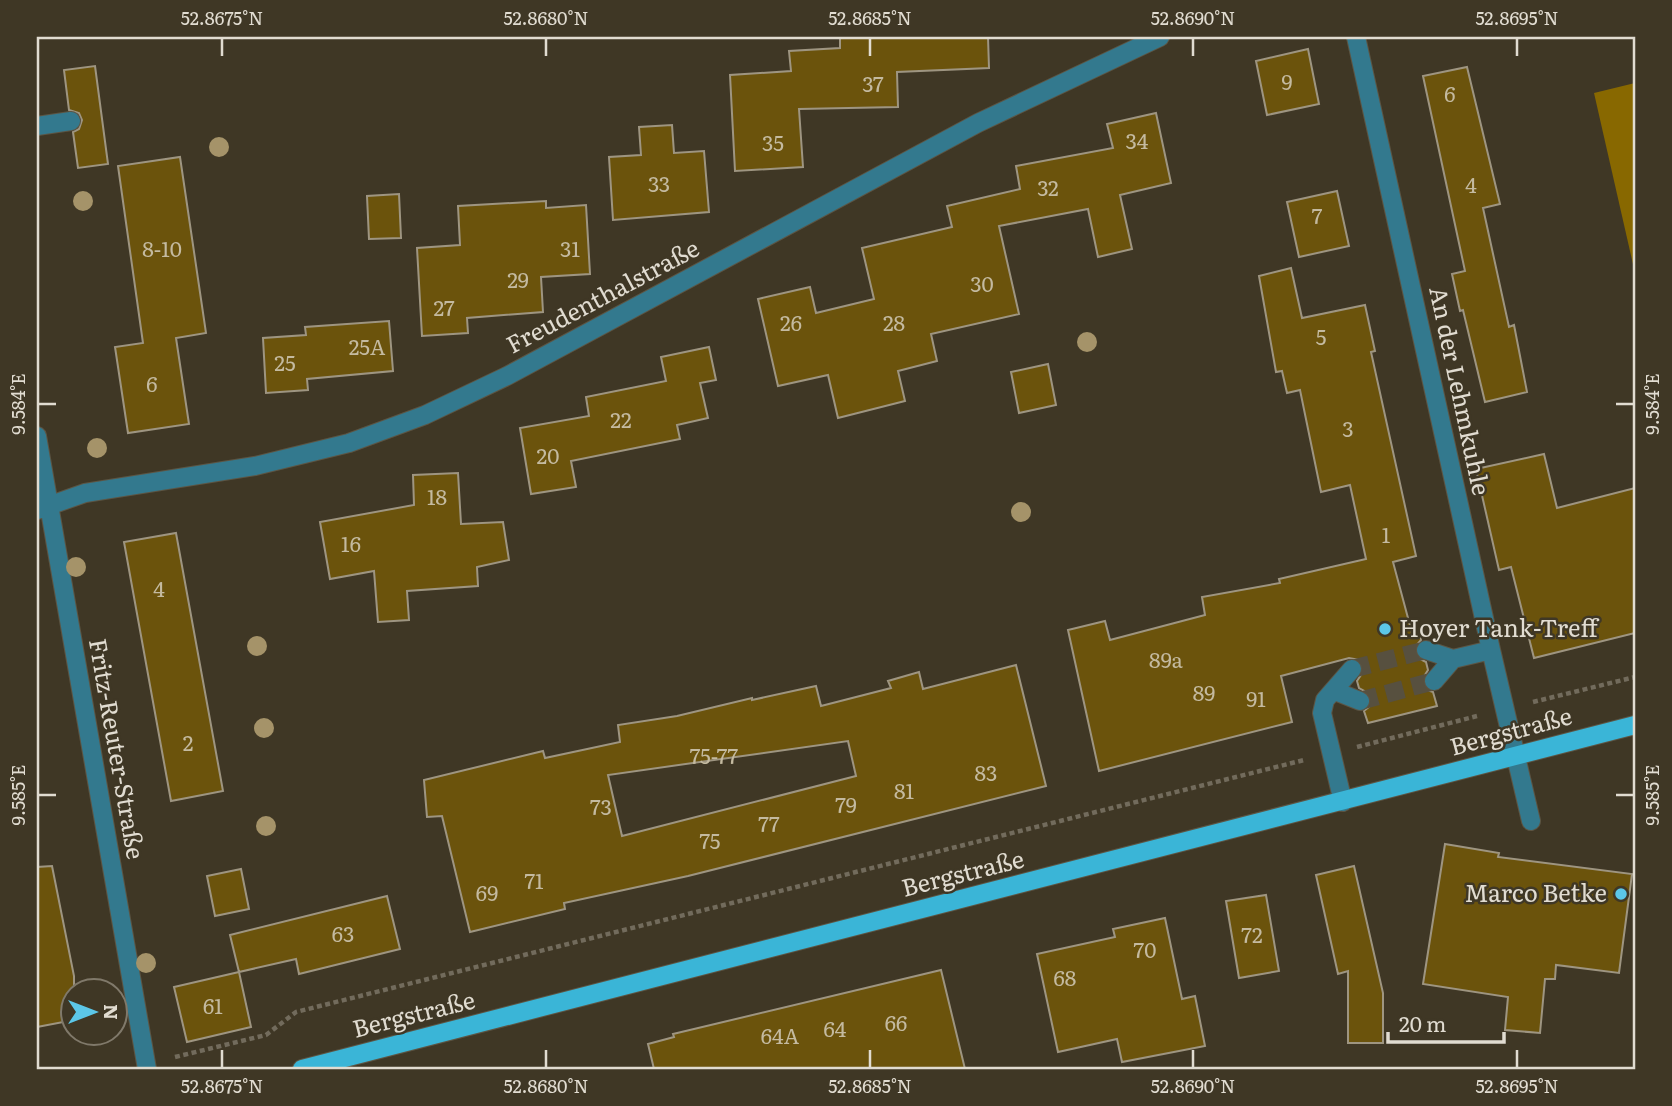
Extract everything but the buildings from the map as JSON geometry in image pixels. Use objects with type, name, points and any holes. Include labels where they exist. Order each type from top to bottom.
[{"type":"main road","name":"Bergstraße","points":[[302,1069],[1635,725]]},
{"type":"street","name":"Freudenthalstraße","points":[[43,508],[85,492],[255,466],[335,446],[425,415],[507,376],[978,123],[1160,37]]},
{"type":"street","name":"An der Lehmkuhle","points":[[1356,37],[1531,821]]},
{"type":"street","points":[[37,126],[71,121]]},
{"type":"street","name":"Fritz-Reuter-Straße","points":[[37,436],[43,508],[148,1069]]},
{"type":"street","points":[[1426,650],[1453,659],[1491,650]]},
{"type":"street","points":[[1434,681],[1453,659]]},
{"type":"street","points":[[1343,802],[1322,713],[1325,700],[1352,669]]},
{"type":"street","points":[[1335,691],[1360,701]]},
{"type":"path","points":[[180,1055],[266,1035],[296,1012],[1635,677]]},
{"type":"shaded area","points":[[1635,83],[1635,273],[1594,93]]},
{"type":"tunnel","points":[[1352,669],[1426,650]]},
{"type":"tunnel","points":[[1360,701],[1434,681]]},
{"type":"place","name":"Hoyer Tank-Treff","points":[[1385,629]]},
{"type":"place","name":"Marco Betke","points":[[1621,894]]}]
